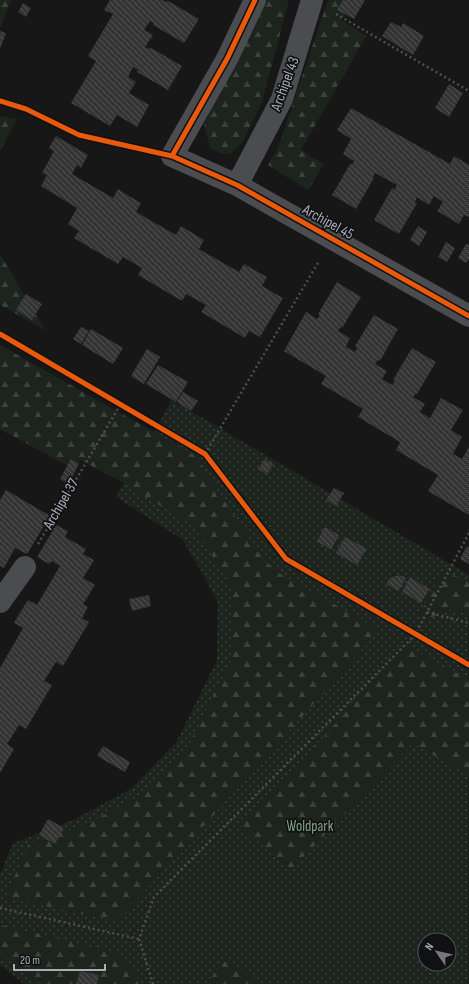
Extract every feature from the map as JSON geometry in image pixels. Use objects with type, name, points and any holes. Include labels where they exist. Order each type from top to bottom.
[{"type":"street","name":"Archipel 45","points":[[255,0],[227,59],[172,156],[237,185],[469,316]]},
{"type":"street","name":"Archipel 43","points":[[237,185],[282,99],[312,0]]},
{"type":"street","points":[[0,602],[25,567]]},
{"type":"path","points":[[332,11],[469,91]]},
{"type":"path","points":[[205,454],[332,238]]},
{"type":"path","points":[[113,401],[126,409]]},
{"type":"path","points":[[198,451],[205,454],[209,458]]},
{"type":"path","points":[[153,984],[139,939],[154,897],[415,635],[469,533]]},
{"type":"path","points":[[427,612],[469,623]]},
{"type":"path","points":[[408,631],[422,638]]},
{"type":"path","points":[[0,908],[139,939]]},
{"type":"green space","points":[[0,0],[11,0],[0,28]]},
{"type":"green space","points":[[262,0],[289,0],[262,102],[242,143],[230,154],[221,154],[210,148],[204,124],[216,97],[241,56]]},
{"type":"green space","points":[[328,0],[352,0],[341,20],[366,36],[301,150],[324,164],[308,190],[268,165],[279,145]]},
{"type":"green space","points":[[0,116],[17,119],[0,151]]},
{"type":"green space","points":[[0,254],[45,330],[0,305]]},
{"type":"green space","points":[[0,345],[193,454],[263,559],[279,573],[380,630],[118,921],[5,898],[29,843],[85,825],[144,793],[189,745],[230,662],[233,588],[193,526],[124,483],[80,460],[74,469],[0,429]]},
{"type":"green space","name":"Woldpark","points":[[172,400],[469,575],[469,984],[24,984],[0,965],[0,875],[13,843],[73,820],[131,789],[177,741],[217,660],[218,602],[183,540],[116,497]]},
{"type":"green space","points":[[442,571],[469,581],[469,613],[449,610],[426,620],[419,616]]},
{"type":"green space","points":[[404,644],[469,680],[469,776],[413,743],[291,870],[241,827],[339,720]]},
{"type":"green space","points":[[0,925],[114,952],[130,965],[141,984],[41,984],[0,954]]},
{"type":"green space","points":[[227,959],[261,984],[206,984]]},
{"type":"building","points":[[110,0],[168,1],[199,19],[184,43],[153,25],[154,23],[150,21],[144,30],[153,35],[145,47],[151,48],[182,66],[168,90],[137,72],[138,70],[133,67],[128,77],[136,82],[129,93],[149,105],[137,127],[117,115],[110,126],[71,103],[96,61],[88,56],[113,14],[104,10]]},
{"type":"building","points":[[343,0],[365,0],[354,19],[337,10]]},
{"type":"building","points":[[23,3],[31,8],[26,17],[18,12]]},
{"type":"building","points":[[391,22],[401,27],[403,23],[424,36],[413,55],[382,36]]},
{"type":"building","points":[[0,31],[6,33],[0,49]]},
{"type":"building","points":[[449,84],[463,93],[449,117],[435,108]]},
{"type":"building","points":[[351,108],[450,164],[454,156],[469,165],[469,217],[464,215],[459,224],[437,211],[443,202],[434,196],[429,205],[417,197],[415,202],[417,203],[399,234],[374,220],[392,188],[394,190],[397,185],[375,173],[374,178],[356,209],[332,195],[350,164],[352,165],[354,161],[343,154],[351,139],[337,130]]},
{"type":"building","points":[[56,136],[88,155],[81,168],[77,165],[72,174],[113,198],[118,189],[141,203],[136,212],[176,235],[181,226],[204,240],[199,249],[239,272],[244,264],[267,277],[262,286],[283,298],[260,337],[249,331],[245,338],[201,312],[206,305],[186,294],[182,301],[138,275],[142,268],[123,257],[118,264],[74,238],[79,231],[68,224],[77,208],[41,186],[47,175],[42,173],[54,151],[49,148]]},
{"type":"building","points":[[418,226],[427,232],[419,246],[410,240]]},
{"type":"building","points":[[446,242],[455,248],[447,262],[438,257]]},
{"type":"building","points":[[466,244],[469,245],[469,259],[466,263],[458,258]]},
{"type":"building","points":[[337,282],[361,297],[342,328],[341,327],[338,331],[350,338],[346,347],[355,352],[357,348],[355,346],[374,315],[398,329],[380,361],[378,360],[375,364],[387,371],[382,379],[392,385],[395,381],[393,380],[412,348],[436,362],[417,394],[416,393],[413,397],[425,404],[420,412],[430,418],[441,398],[463,410],[451,430],[462,437],[453,454],[462,459],[469,447],[469,515],[428,491],[438,475],[396,450],[400,442],[358,417],[363,409],[321,384],[326,376],[284,351],[306,312],[317,319],[320,315],[318,314]]},
{"type":"building","points":[[26,294],[42,304],[32,320],[16,310]]},
{"type":"building","points":[[81,327],[89,331],[81,344],[73,339]]},
{"type":"building","points":[[91,329],[123,348],[113,364],[82,345]]},
{"type":"building","points":[[147,349],[160,357],[144,384],[131,376]]},
{"type":"building","points":[[158,365],[188,382],[176,402],[146,384]]},
{"type":"building","points":[[183,392],[198,401],[191,411],[177,402]]},
{"type":"building","points":[[71,459],[79,464],[68,484],[60,479]]},
{"type":"building","points":[[265,459],[273,464],[267,475],[258,469]]},
{"type":"building","points":[[334,488],[344,493],[336,506],[326,500]]},
{"type":"building","points":[[6,490],[50,516],[27,554],[15,548],[4,568],[0,566],[0,500]]},
{"type":"building","points":[[56,525],[68,531],[65,537],[86,549],[83,554],[94,560],[83,578],[95,585],[83,604],[88,607],[82,618],[89,622],[63,666],[56,662],[44,681],[52,685],[26,729],[19,725],[7,744],[14,749],[0,773],[0,668],[23,628],[14,623],[21,611],[28,600],[37,605],[60,566],[52,561],[49,564],[37,557]]},
{"type":"building","points":[[325,527],[339,535],[331,550],[317,541]]},
{"type":"building","points":[[345,537],[367,549],[357,565],[336,553]]},
{"type":"building","points":[[467,546],[469,547],[469,564],[460,559]]},
{"type":"building","points":[[400,575],[406,578],[398,591],[386,584],[390,578]]},
{"type":"building","points":[[410,577],[429,589],[421,603],[402,592]]},
{"type":"building","points":[[149,595],[151,606],[132,611],[129,599]]},
{"type":"building","points":[[103,746],[130,762],[125,772],[97,756]]},
{"type":"building","points":[[48,819],[64,828],[55,844],[39,835]]},
{"type":"building","points":[[80,971],[99,975],[97,984],[76,984]]},
{"type":"cycle path","points":[[255,0],[227,59],[172,156],[237,185],[469,316]]},
{"type":"cycle path","points":[[0,101],[26,109],[79,135],[172,156]]},
{"type":"cycle path","points":[[0,334],[205,454],[286,559],[469,665]]}]
